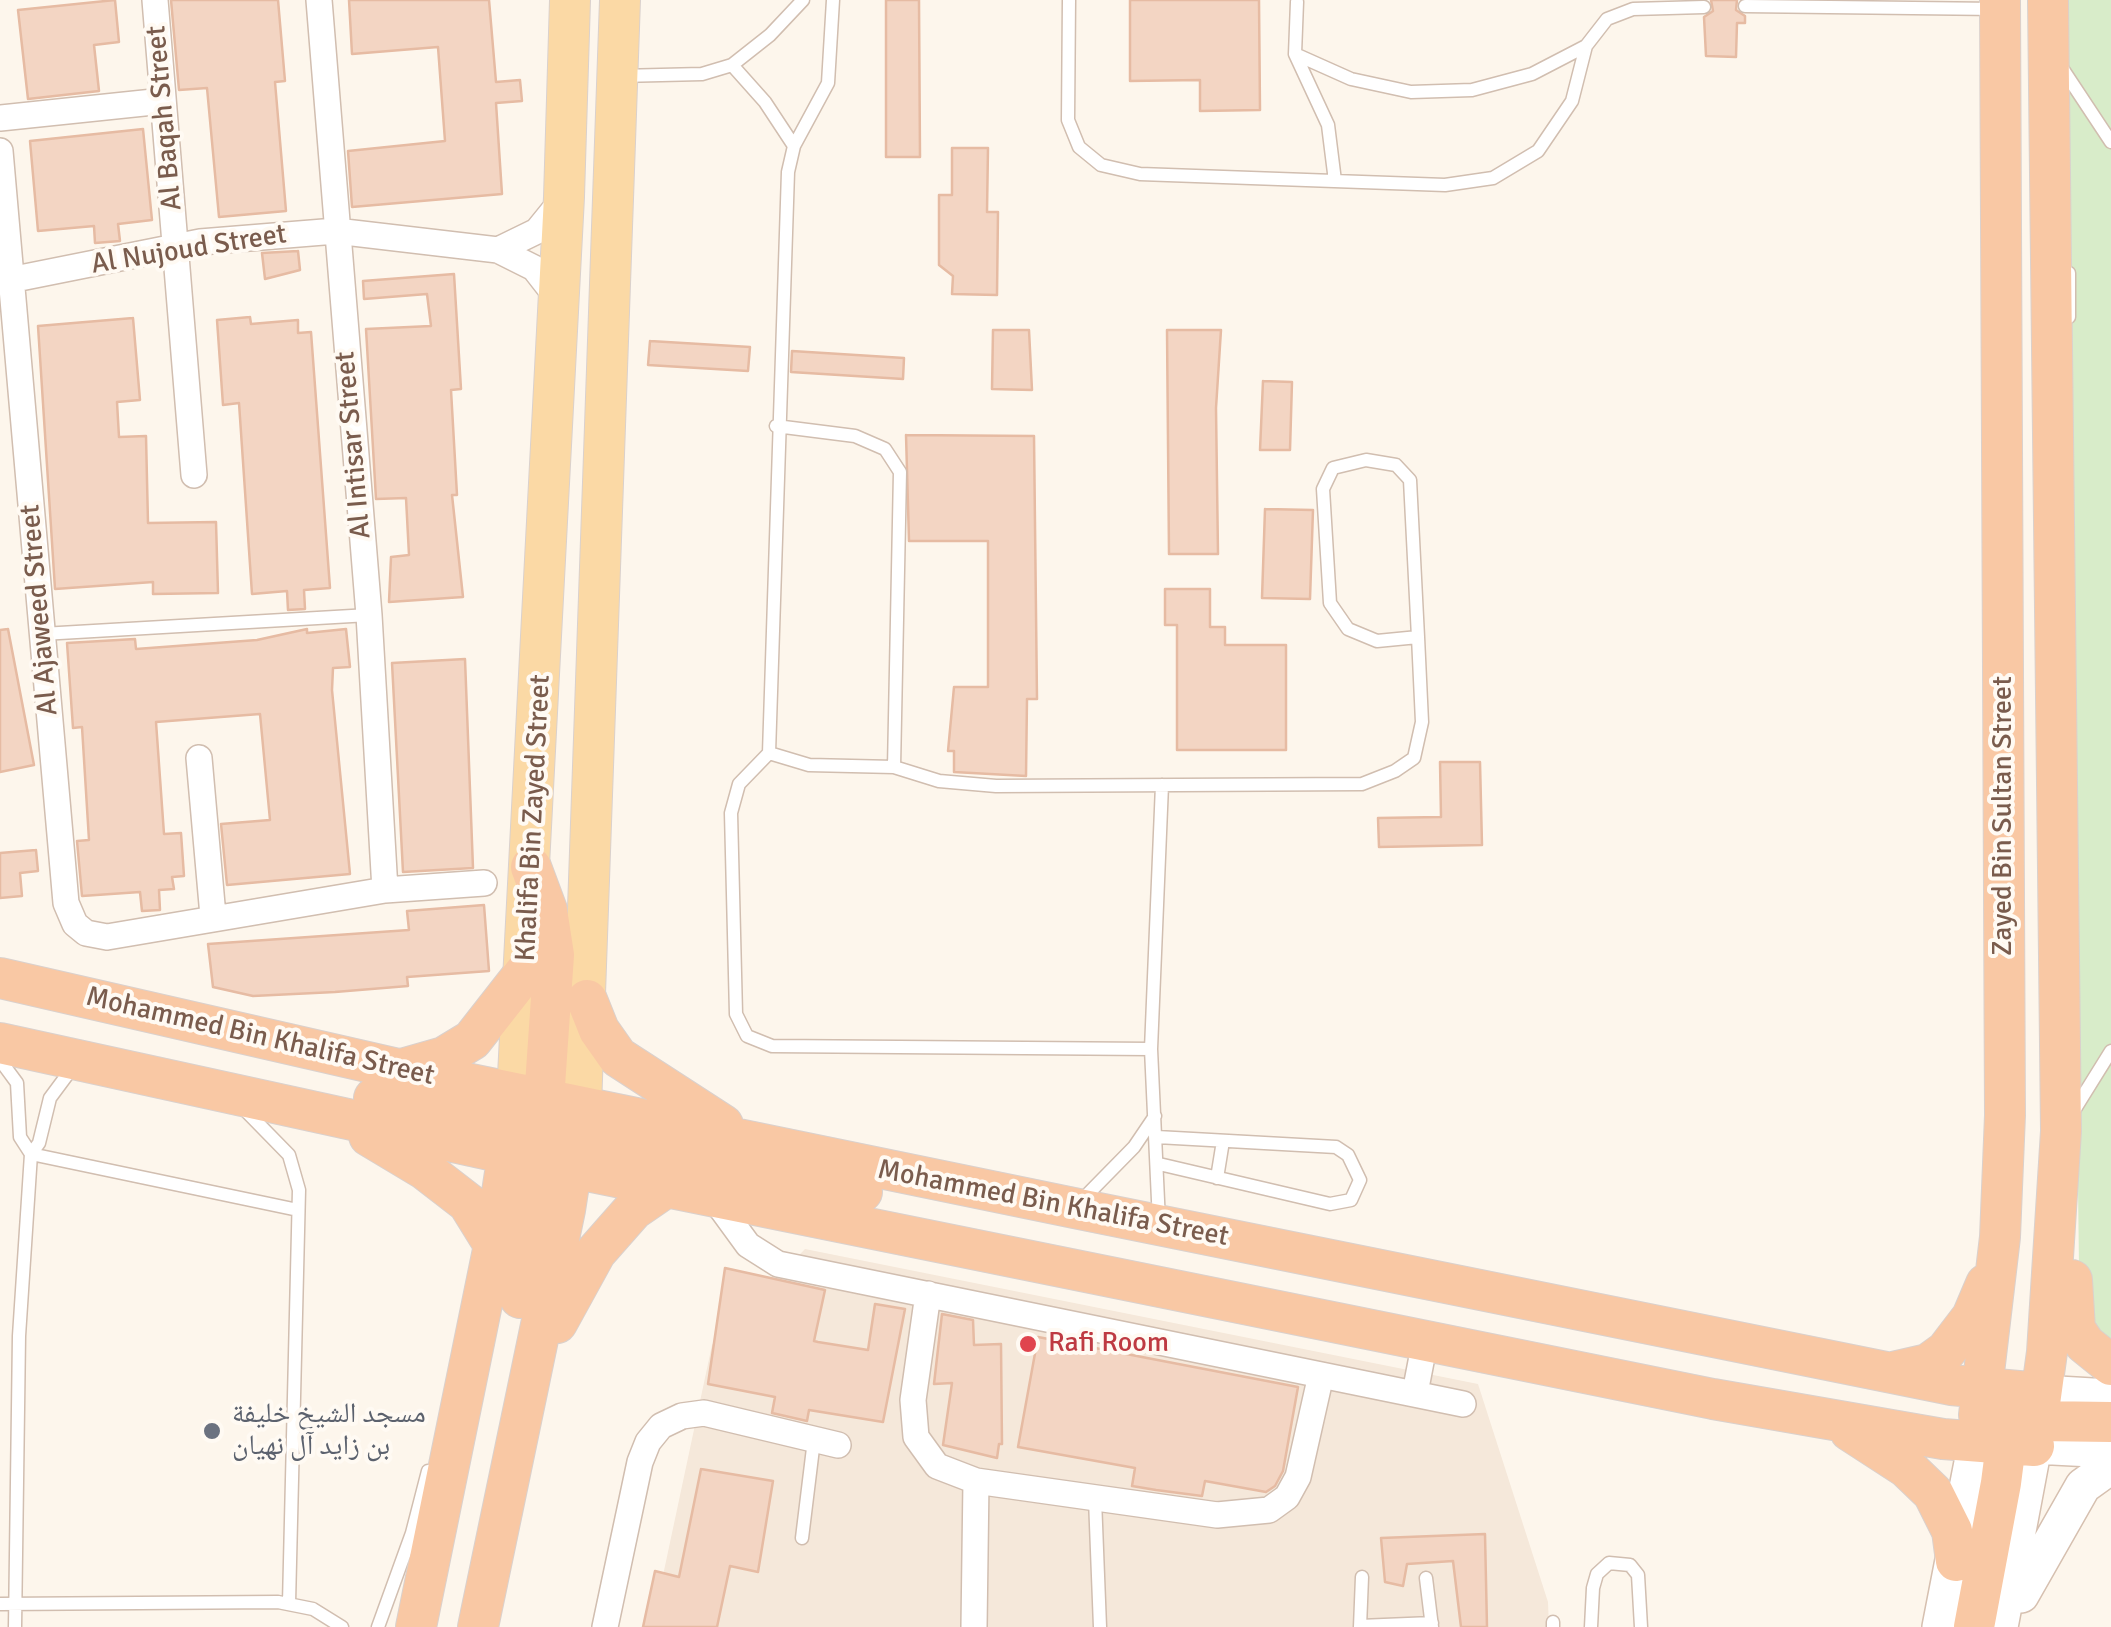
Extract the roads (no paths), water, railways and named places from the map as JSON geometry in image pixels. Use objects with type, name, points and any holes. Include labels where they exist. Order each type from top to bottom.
[{"type":"highway","name":"Zayed Bin Sultan Street","points":[[2009,1419],[2058,1192],[2061,1131],[2048,0]]},
{"type":"highway","name":"Zayed Bin Sultan Street","points":[[2008,3],[2005,1115],[2000,1237],[2009,1419]]},
{"type":"highway","points":[[2008,3],[2047,49]]},
{"type":"highway","points":[[508,1485],[499,1421],[544,1132],[554,955],[547,910],[531,866]]},
{"type":"highway","points":[[398,1070],[429,1063],[472,1040],[526,972]]},
{"type":"highway","name":"Mohammed Bin Khalifa Street","points":[[0,978],[398,1070],[665,1188],[1828,1421],[2009,1419]]},
{"type":"highway","points":[[0,1002],[44,1009],[98,1000]]},
{"type":"highway","points":[[587,1000],[607,1044],[630,1067],[754,1143]]},
{"type":"highway","name":"Mohammed Bin Khalifa Street","points":[[0,1043],[340,1118],[754,1143],[1889,1372],[2009,1419]]},
{"type":"highway","points":[[174,1081],[201,1074],[266,1077],[858,1192],[897,1190],[935,1180]]},
{"type":"highway","points":[[1974,1627],[2009,1419],[2024,1212],[2019,1162],[2005,1115]]},
{"type":"highway","points":[[340,1118],[424,1169],[468,1203],[494,1245]]},
{"type":"highway","name":"Khalifa Bin Zayed Street","points":[[416,1627],[494,1245],[544,1132]]},
{"type":"highway","name":"Khalifa Bin Zayed Street","points":[[478,1627],[529,1385],[544,1132]]},
{"type":"highway","points":[[529,1385],[587,1263],[633,1210],[665,1188]]},
{"type":"highway","points":[[2058,1192],[2074,1229],[2071,1312],[2075,1329],[2084,1344],[2111,1365]]},
{"type":"highway","points":[[1889,1372],[1928,1364],[1950,1346],[1979,1302],[2000,1237]]},
{"type":"highway","points":[[1712,1400],[1755,1392],[2009,1419],[2111,1422]]},
{"type":"highway","points":[[1828,1421],[1870,1442],[1926,1484],[1947,1516],[1956,1561]]},
{"type":"main road","name":"Khalifa Bin Zayed Street","points":[[544,1132],[526,972],[570,0]]},
{"type":"main road","name":"Khalifa Bin Zayed Street","points":[[544,1132],[587,1000],[620,0]]},
{"type":"main road","name":"Mohammed Bin Khalifa Street","points":[[2009,1419],[2111,1397]]},
{"type":"main road","name":"Mohammed Bin Khalifa Street","points":[[2009,1419],[2111,1450]]},
{"type":"main road","name":"Zayed Bin Sultan Street","points":[[1940,1627],[1956,1561],[2009,1419]]},
{"type":"main road","name":"Zayed Bin Sultan Street","points":[[2002,1627],[2009,1419]]},
{"type":"main road","points":[[2002,1627],[2083,1486],[2096,1473],[2111,1466]]},
{"type":"street","name":"Al Baqah Street","points":[[155,0],[194,475]]},
{"type":"street","name":"Al Intisar Street","points":[[319,0],[369,616],[385,890]]},
{"type":"street","points":[[0,118],[163,101]]},
{"type":"street","name":"Al Ajaweed Street","points":[[0,151],[6,282],[66,903],[75,924],[86,933],[106,937],[385,890],[484,884]]},
{"type":"street","points":[[498,250],[538,232],[564,197]]},
{"type":"street","name":"Al Nujoud Street","points":[[6,282],[175,246],[336,232],[498,250],[534,268],[559,300]]},
{"type":"street","points":[[199,758],[213,916]]},
{"type":"street","points":[[713,1198],[748,1245],[770,1261],[1463,1404]]},
{"type":"street","points":[[928,1294],[913,1400],[916,1436],[936,1466],[976,1480],[1095,1500],[1217,1514],[1269,1510],[1287,1496],[1298,1478],[1321,1374]]},
{"type":"street","points":[[1415,1394],[1425,1341]]},
{"type":"street","points":[[605,1627],[640,1462],[648,1442],[662,1426],[682,1416],[704,1414],[826,1442]]},
{"type":"street","points":[[974,1627],[976,1480]]},
{"type":"lane","points":[[618,76],[702,74],[732,65],[770,36],[804,0]]},
{"type":"lane","points":[[833,0],[828,83],[794,146],[788,172],[776,426],[769,753],[739,784],[731,813],[733,998],[747,1036],[772,1046],[1150,1049]]},
{"type":"lane","points":[[1068,0],[1068,120],[1079,147],[1101,165],[1140,174],[1445,185],[1494,178],[1538,152],[1572,101],[1586,46],[1607,19],[1666,4],[1704,7]]},
{"type":"lane","points":[[1297,2],[1296,54],[1328,125],[1335,181]]},
{"type":"lane","points":[[1745,6],[2008,3]]},
{"type":"lane","points":[[1296,54],[1352,80],[1411,92],[1472,90],[1532,74],[1586,46]]},
{"type":"lane","points":[[2047,49],[2111,142]]},
{"type":"lane","points":[[732,65],[765,102],[794,146]]},
{"type":"lane","points":[[776,426],[855,436],[884,449],[900,472],[894,767]]},
{"type":"lane","points":[[769,753],[810,766],[894,767],[939,781],[996,786],[1362,784],[1395,771],[1414,758],[1422,722],[1418,637],[1410,480],[1396,464],[1366,460],[1333,468],[1324,489],[1330,603],[1348,629],[1377,640],[1418,637]]},
{"type":"lane","points":[[42,634],[369,616]]},
{"type":"lane","points":[[1159,1226],[1150,1049],[1162,785]]},
{"type":"lane","points":[[2061,1131],[2111,1051]]},
{"type":"lane","points":[[0,1060],[12,1072],[21,1094],[20,1137],[31,1154],[298,1210]]},
{"type":"lane","points":[[15,1627],[7,1603],[31,1154],[39,1143],[50,1098],[82,1061]]},
{"type":"lane","points":[[226,1092],[289,1155],[298,1178],[290,1603]]},
{"type":"lane","points":[[21,1094],[35,1101],[50,1098]]},
{"type":"lane","points":[[1074,1208],[1134,1147],[1156,1116]]},
{"type":"lane","points":[[1157,1138],[1336,1147],[1352,1162],[1360,1180],[1358,1191],[1341,1205],[1158,1164]]},
{"type":"lane","points":[[1217,1178],[1223,1141]]},
{"type":"lane","points":[[442,1420],[468,1372]]},
{"type":"lane","points":[[802,1538],[826,1442]]},
{"type":"lane","points":[[378,1627],[412,1533],[431,1455]]},
{"type":"lane","points":[[1095,1500],[1100,1627]]},
{"type":"lane","points":[[1592,1627],[1597,1574],[1609,1564],[1630,1566],[1638,1575],[1642,1627]]},
{"type":"lane","points":[[1362,1577],[1360,1627],[1432,1625],[1426,1578]]},
{"type":"lane","points":[[7,1603],[290,1603],[328,1615],[342,1627]]},
{"type":"place","name":"Rafi Room","points":[[1028,1344]]},
{"type":"place","name":"مسجد الشيخ خليفة بن زايد آل نهيان","points":[[212,1431]]}]
